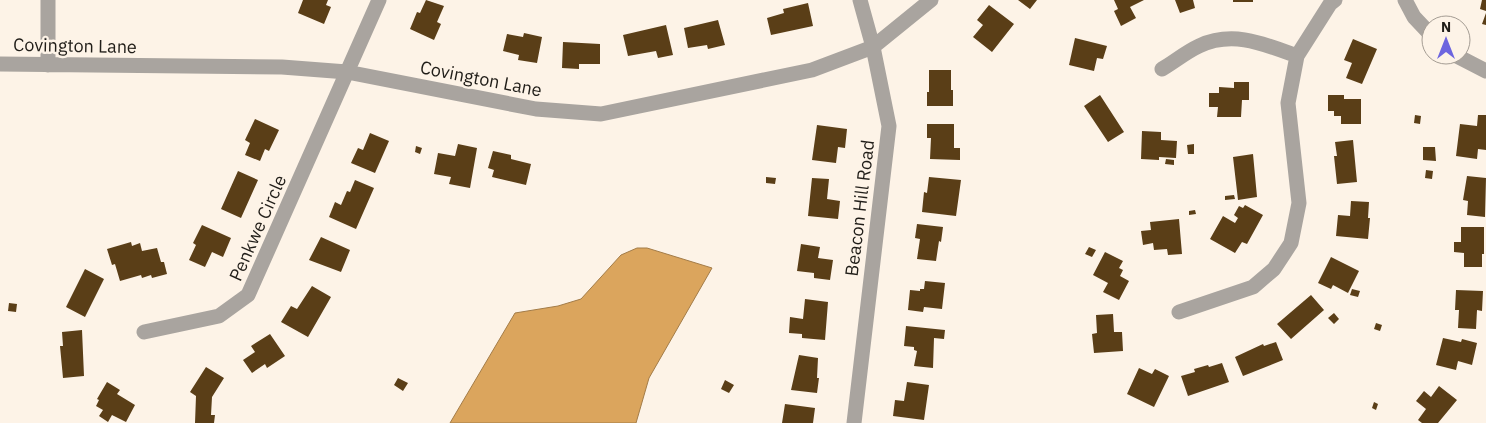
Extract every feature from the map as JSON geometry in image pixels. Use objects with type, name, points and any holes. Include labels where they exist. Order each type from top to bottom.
[{"type":"street","points":[[48,0],[48,65]]},
{"type":"street","name":"Penkwe Circle","points":[[144,332],[219,316],[248,295],[379,0]]},
{"type":"street","name":"Beacon Hill Road","points":[[854,423],[889,126],[873,47],[860,0]]},
{"type":"street","name":"Covington Lane","points":[[0,64],[282,67],[347,72],[536,109],[601,114],[812,70],[873,47],[931,0]]},
{"type":"street","points":[[1179,312],[1253,287],[1274,269],[1291,243],[1299,204],[1288,103],[1297,56],[1330,4],[1336,0]]},
{"type":"street","points":[[1405,0],[1414,17],[1421,24]]},
{"type":"street","points":[[1162,69],[1199,46],[1226,38],[1253,40],[1297,56]]},
{"type":"street","points":[[1471,64],[1486,72]]},
{"type":"shaded area","points":[[637,248],[647,248],[712,268],[649,378],[636,423],[450,423],[515,313],[558,306],[581,299],[621,255]]},
{"type":"building","points":[[303,0],[328,0],[326,5],[331,7],[324,24],[298,13]]},
{"type":"building","points":[[426,0],[444,6],[437,22],[441,24],[434,40],[410,29],[417,12],[420,13]]},
{"type":"building","points":[[1018,0],[1037,0],[1030,9]]},
{"type":"building","points":[[1114,0],[1144,0],[1130,7],[1136,18],[1121,26],[1114,11],[1118,9]]},
{"type":"building","points":[[1175,0],[1193,0],[1195,8],[1180,13]]},
{"type":"building","points":[[1233,0],[1253,0],[1253,2],[1233,2]]},
{"type":"building","points":[[1482,0],[1486,0],[1486,11],[1480,9]]},
{"type":"building","points":[[808,3],[813,26],[771,35],[767,18],[784,13],[783,9]]},
{"type":"building","points":[[989,5],[1014,24],[992,52],[973,37],[983,25],[977,20]]},
{"type":"building","points":[[1486,13],[1486,25],[1482,24]]},
{"type":"building","points":[[718,20],[725,45],[708,49],[707,45],[688,48],[684,28]]},
{"type":"building","points":[[666,25],[673,55],[658,58],[656,51],[628,56],[623,35]]},
{"type":"building","points":[[524,33],[542,37],[537,63],[518,60],[519,55],[503,51],[507,34],[523,37]]},
{"type":"building","points":[[1075,38],[1107,46],[1103,59],[1097,58],[1094,71],[1069,65]]},
{"type":"building","points":[[1353,39],[1377,49],[1362,84],[1346,78],[1352,63],[1344,60]]},
{"type":"building","points":[[563,42],[600,44],[600,64],[579,64],[579,69],[562,68]]},
{"type":"building","points":[[929,70],[951,70],[953,106],[927,106]]},
{"type":"building","points":[[1234,82],[1249,82],[1249,100],[1242,100],[1241,117],[1217,117],[1218,107],[1209,107],[1209,93],[1219,93],[1219,87],[1234,88]]},
{"type":"building","points":[[1100,95],[1124,132],[1108,142],[1084,106]]},
{"type":"building","points":[[1328,95],[1344,95],[1344,99],[1361,99],[1361,124],[1341,124],[1341,116],[1334,116],[1334,111],[1328,111]]},
{"type":"building","points":[[1415,115],[1421,116],[1420,124],[1414,123]]},
{"type":"building","points":[[1478,115],[1486,115],[1486,150],[1478,149],[1477,159],[1456,156],[1460,124],[1477,126]]},
{"type":"building","points":[[255,119],[279,130],[269,151],[265,149],[260,161],[245,155],[250,143],[245,140]]},
{"type":"building","points":[[927,124],[954,124],[954,148],[960,148],[960,160],[930,159],[931,138],[927,138]]},
{"type":"building","points":[[817,125],[847,129],[845,148],[838,147],[836,163],[812,160]]},
{"type":"building","points":[[1142,131],[1161,132],[1161,140],[1177,141],[1176,158],[1159,157],[1159,160],[1141,159]]},
{"type":"building","points":[[370,133],[389,141],[375,173],[351,163],[358,148],[363,150]]},
{"type":"building","points":[[1353,140],[1357,182],[1337,184],[1334,156],[1337,156],[1335,142]]},
{"type":"building","points":[[458,144],[477,148],[470,188],[449,184],[451,177],[434,174],[438,153],[455,156]]},
{"type":"building","points":[[1194,144],[1194,154],[1188,154],[1187,145]]},
{"type":"building","points":[[416,146],[422,148],[420,154],[415,152]]},
{"type":"building","points":[[1423,147],[1435,147],[1436,161],[1423,160]]},
{"type":"building","points":[[493,151],[511,155],[511,159],[531,164],[526,185],[492,177],[494,170],[488,168]]},
{"type":"building","points":[[1253,154],[1257,197],[1238,200],[1233,157]]},
{"type":"building","points":[[1166,159],[1174,160],[1174,165],[1165,164]]},
{"type":"building","points":[[1426,170],[1433,171],[1432,179],[1425,178]]},
{"type":"building","points":[[238,171],[258,180],[241,218],[221,209]]},
{"type":"building","points":[[1467,176],[1486,178],[1485,217],[1467,215],[1468,201],[1463,200]]},
{"type":"building","points":[[766,177],[776,178],[775,184],[766,183]]},
{"type":"building","points":[[929,177],[961,180],[956,216],[922,212],[924,192],[927,193]]},
{"type":"building","points":[[812,178],[829,179],[827,199],[840,201],[838,219],[808,216]]},
{"type":"building","points":[[355,180],[374,188],[356,229],[329,217],[335,202],[341,205],[347,191],[350,192]]},
{"type":"building","points":[[1234,195],[1235,199],[1225,200],[1225,196]]},
{"type":"building","points":[[1351,201],[1369,202],[1368,239],[1336,236],[1338,215],[1350,216]]},
{"type":"building","points":[[1245,205],[1263,215],[1247,244],[1242,242],[1235,253],[1210,239],[1223,216],[1235,223],[1238,218],[1234,215],[1239,206],[1243,208]]},
{"type":"building","points":[[1195,210],[1196,214],[1189,215],[1189,211]]},
{"type":"building","points":[[1179,219],[1182,254],[1168,255],[1167,249],[1154,250],[1153,243],[1143,245],[1141,231],[1151,230],[1150,222]]},
{"type":"building","points":[[917,224],[943,227],[936,261],[917,259],[920,239],[915,238]]},
{"type":"building","points":[[202,225],[231,238],[223,257],[212,252],[205,267],[189,260],[196,245],[193,243]]},
{"type":"building","points":[[1461,227],[1484,227],[1482,267],[1464,267],[1464,253],[1454,252],[1454,242],[1461,242]]},
{"type":"building","points":[[321,237],[350,250],[341,272],[309,260]]},
{"type":"building","points":[[131,242],[132,246],[140,243],[142,251],[157,248],[161,262],[164,262],[167,274],[152,278],[151,275],[142,278],[141,275],[120,281],[115,264],[112,265],[107,249]]},
{"type":"building","points":[[801,244],[820,247],[818,258],[833,260],[830,280],[814,278],[814,273],[797,271]]},
{"type":"building","points":[[1089,247],[1096,250],[1092,257],[1085,254]]},
{"type":"building","points":[[1105,252],[1123,261],[1119,268],[1123,270],[1120,276],[1129,281],[1119,300],[1103,292],[1108,283],[1093,275]]},
{"type":"building","points":[[1331,257],[1359,271],[1348,293],[1333,285],[1331,289],[1318,283]]},
{"type":"building","points":[[85,269],[104,279],[85,317],[66,307]]},
{"type":"building","points":[[925,281],[945,283],[942,309],[924,307],[923,312],[908,310],[910,290],[920,291],[920,289],[924,289]]},
{"type":"building","points":[[312,286],[331,297],[308,337],[281,322],[291,306],[297,309]]},
{"type":"building","points":[[1352,289],[1360,291],[1358,297],[1350,295]]},
{"type":"building","points":[[1456,290],[1483,291],[1482,311],[1477,310],[1476,329],[1458,328],[1459,310],[1455,310]]},
{"type":"building","points":[[1311,295],[1324,310],[1291,339],[1277,324]]},
{"type":"building","points":[[805,299],[828,302],[825,340],[802,338],[802,334],[789,333],[790,317],[803,319]]},
{"type":"building","points":[[9,303],[17,304],[16,312],[8,311]]},
{"type":"building","points":[[1334,313],[1339,319],[1334,324],[1328,318]]},
{"type":"building","points":[[1113,314],[1114,332],[1122,332],[1123,351],[1094,353],[1092,334],[1097,333],[1096,315]]},
{"type":"building","points":[[1376,323],[1382,325],[1380,331],[1374,329]]},
{"type":"building","points":[[906,326],[945,330],[944,339],[934,338],[933,368],[914,366],[917,351],[914,350],[914,347],[904,346]]},
{"type":"building","points":[[82,330],[84,376],[63,378],[60,346],[63,346],[62,332]]},
{"type":"building","points":[[270,334],[285,356],[267,368],[265,364],[252,373],[243,360],[255,352],[251,346]]},
{"type":"building","points":[[1443,338],[1461,342],[1462,339],[1477,343],[1472,365],[1458,361],[1456,370],[1436,365]]},
{"type":"building","points":[[1276,342],[1283,360],[1243,376],[1235,357],[1263,344],[1264,346]]},
{"type":"building","points":[[799,355],[818,358],[817,378],[819,378],[817,393],[791,390]]},
{"type":"building","points":[[1222,363],[1229,382],[1188,396],[1181,376],[1195,372],[1194,369]]},
{"type":"building","points":[[206,367],[224,378],[212,397],[211,415],[215,415],[214,423],[195,423],[196,396],[190,392]]},
{"type":"building","points":[[1139,368],[1152,374],[1155,369],[1169,376],[1154,407],[1127,394]]},
{"type":"building","points":[[398,378],[408,383],[403,391],[394,385]]},
{"type":"building","points":[[725,380],[734,385],[729,393],[721,389]]},
{"type":"building","points":[[107,382],[120,390],[117,394],[135,405],[126,422],[112,415],[108,422],[99,416],[103,410],[96,406],[99,400],[97,399]]},
{"type":"building","points":[[907,382],[929,385],[924,420],[893,416],[895,400],[904,401]]},
{"type":"building","points":[[1439,386],[1457,400],[1438,423],[1422,423],[1418,420],[1426,409],[1416,401],[1424,391],[1431,397]]},
{"type":"building","points":[[1374,402],[1378,404],[1376,410],[1372,408]]},
{"type":"building","points":[[785,404],[815,408],[813,423],[782,423]]}]
